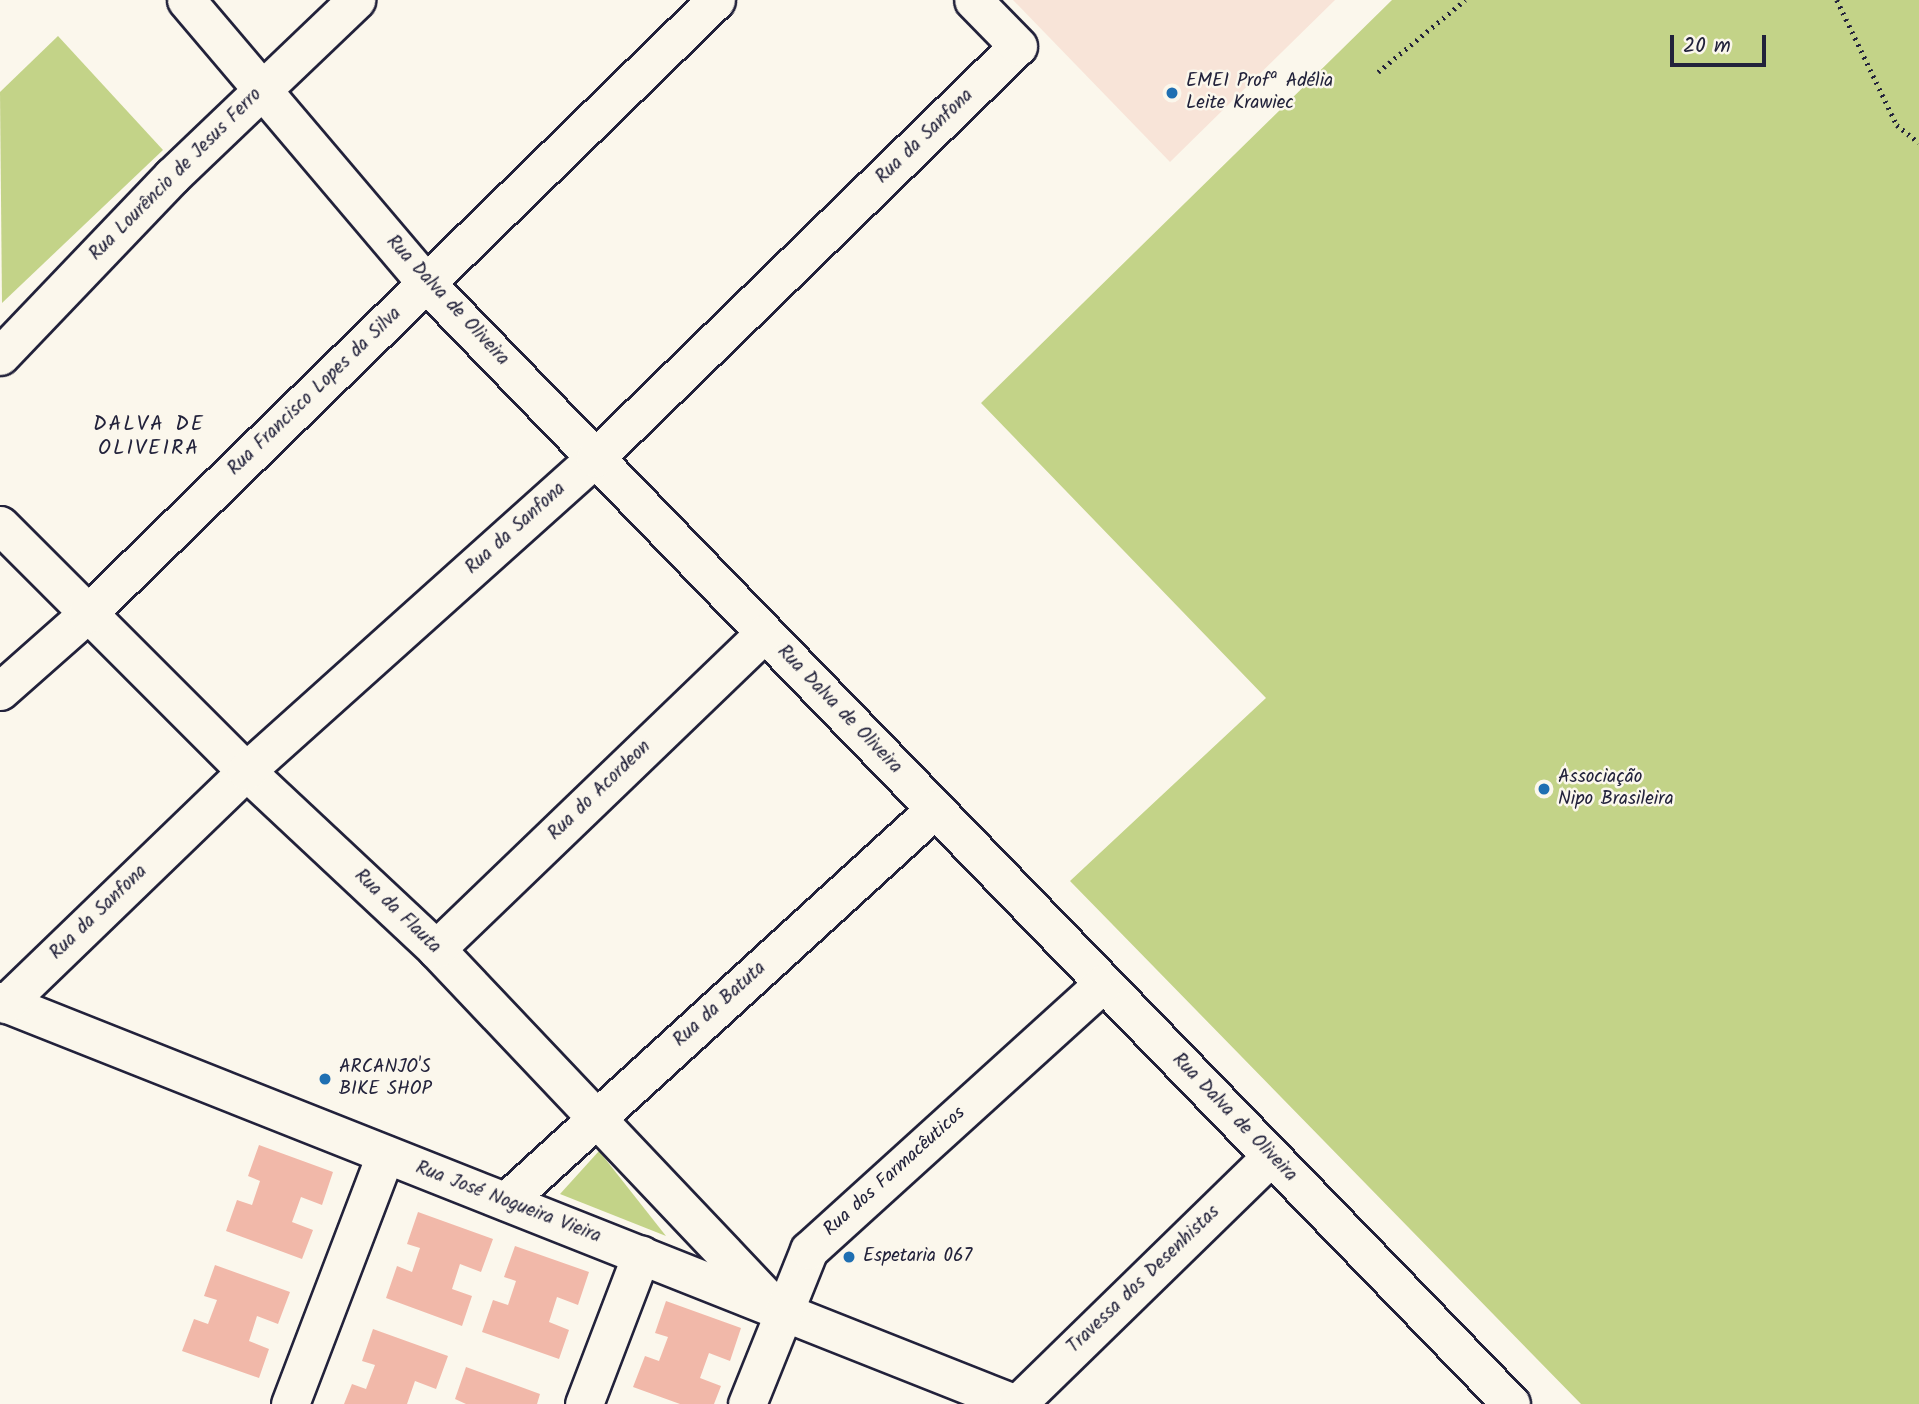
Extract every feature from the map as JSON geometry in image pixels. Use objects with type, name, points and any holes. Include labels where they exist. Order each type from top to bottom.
[{"type":"street","name":"Rua Dalva de Oliveira","points":[[186,0],[263,87],[426,283],[1511,1404]]},
{"type":"street","name":"Rua Lourêncio de Jesus Ferro","points":[[0,356],[263,87],[356,0]]},
{"type":"street","name":"Rua Francisco Lopes da Silva","points":[[0,691],[87,614],[716,0]]},
{"type":"street","name":"Rua da Sanfona","points":[[3,1002],[246,771],[595,458],[1018,46],[973,0]]},
{"type":"street","name":"Rua da Flauta","points":[[0,525],[246,771],[436,948],[593,1120],[781,1313]]},
{"type":"street","name":"Rua do Acordeon","points":[[436,948],[764,632]]},
{"type":"street","name":"Rua da Batuta","points":[[506,1201],[935,809]]},
{"type":"street","name":"Rua dos Farmacêuticos","points":[[747,1404],[781,1313],[809,1250],[1103,983]]},
{"type":"street","name":"Rua José Nogueira Vieira","points":[[3,1002],[781,1313],[1017,1404]]},
{"type":"street","points":[[290,1404],[385,1155]]},
{"type":"street","name":"Travessa dos Desenhistas","points":[[1017,1404],[1271,1156]]},
{"type":"street","points":[[584,1404],[640,1255]]},
{"type":"path","points":[[1378,72],[1465,0]]},
{"type":"path","points":[[1837,0],[1897,125],[1919,143]]},
{"type":"shaded area","name":"EMEI Profª Adélia Leite Krawiec","points":[[1013,0],[1335,0],[1170,162]]},
{"type":"green space","name":"Associação Nipo Brasileira","points":[[1392,0],[1919,0],[1919,1404],[1581,1404],[1070,881],[1266,698],[981,403]]},
{"type":"green space","points":[[58,36],[163,150],[2,303],[0,92]]},
{"type":"green space","points":[[599,1151],[666,1236],[560,1194]]},
{"type":"building","points":[[259,1145],[333,1172],[322,1205],[301,1197],[292,1222],[313,1230],[302,1259],[226,1231],[237,1200],[252,1205],[260,1181],[248,1176]]},
{"type":"building","points":[[418,1212],[493,1239],[481,1272],[460,1264],[452,1289],[472,1296],[462,1326],[386,1298],[397,1266],[412,1272],[420,1248],[407,1244]]},
{"type":"building","points":[[515,1246],[589,1272],[578,1305],[557,1297],[549,1322],[569,1330],[559,1359],[482,1332],[493,1300],[508,1305],[516,1281],[504,1277]]},
{"type":"building","points":[[215,1265],[290,1292],[278,1324],[257,1316],[249,1341],[269,1349],[259,1378],[182,1351],[194,1319],[208,1324],[217,1300],[204,1296]]},
{"type":"building","points":[[666,1301],[741,1328],[730,1361],[709,1353],[700,1378],[721,1386],[714,1404],[680,1404],[633,1387],[645,1356],[659,1361],[668,1337],[655,1333]]},
{"type":"building","points":[[373,1329],[448,1356],[436,1389],[415,1381],[407,1404],[344,1404],[352,1384],[366,1389],[375,1365],[362,1361]]},
{"type":"building","points":[[466,1367],[540,1394],[537,1404],[466,1404],[455,1399]]},
{"type":"place","name":"EMEI Profª Adélia Leite Krawiec","points":[[1172,93]]},
{"type":"place","name":"Associação Nipo Brasileira","points":[[1544,789]]},
{"type":"place","name":"ARCANJO'S BIKE SHOP","points":[[325,1079]]},
{"type":"place","name":"Espetaria 067","points":[[849,1257]]},
{"type":"district","name":"DALVA DE OLIVEIRA","points":[[149,437]]}]
